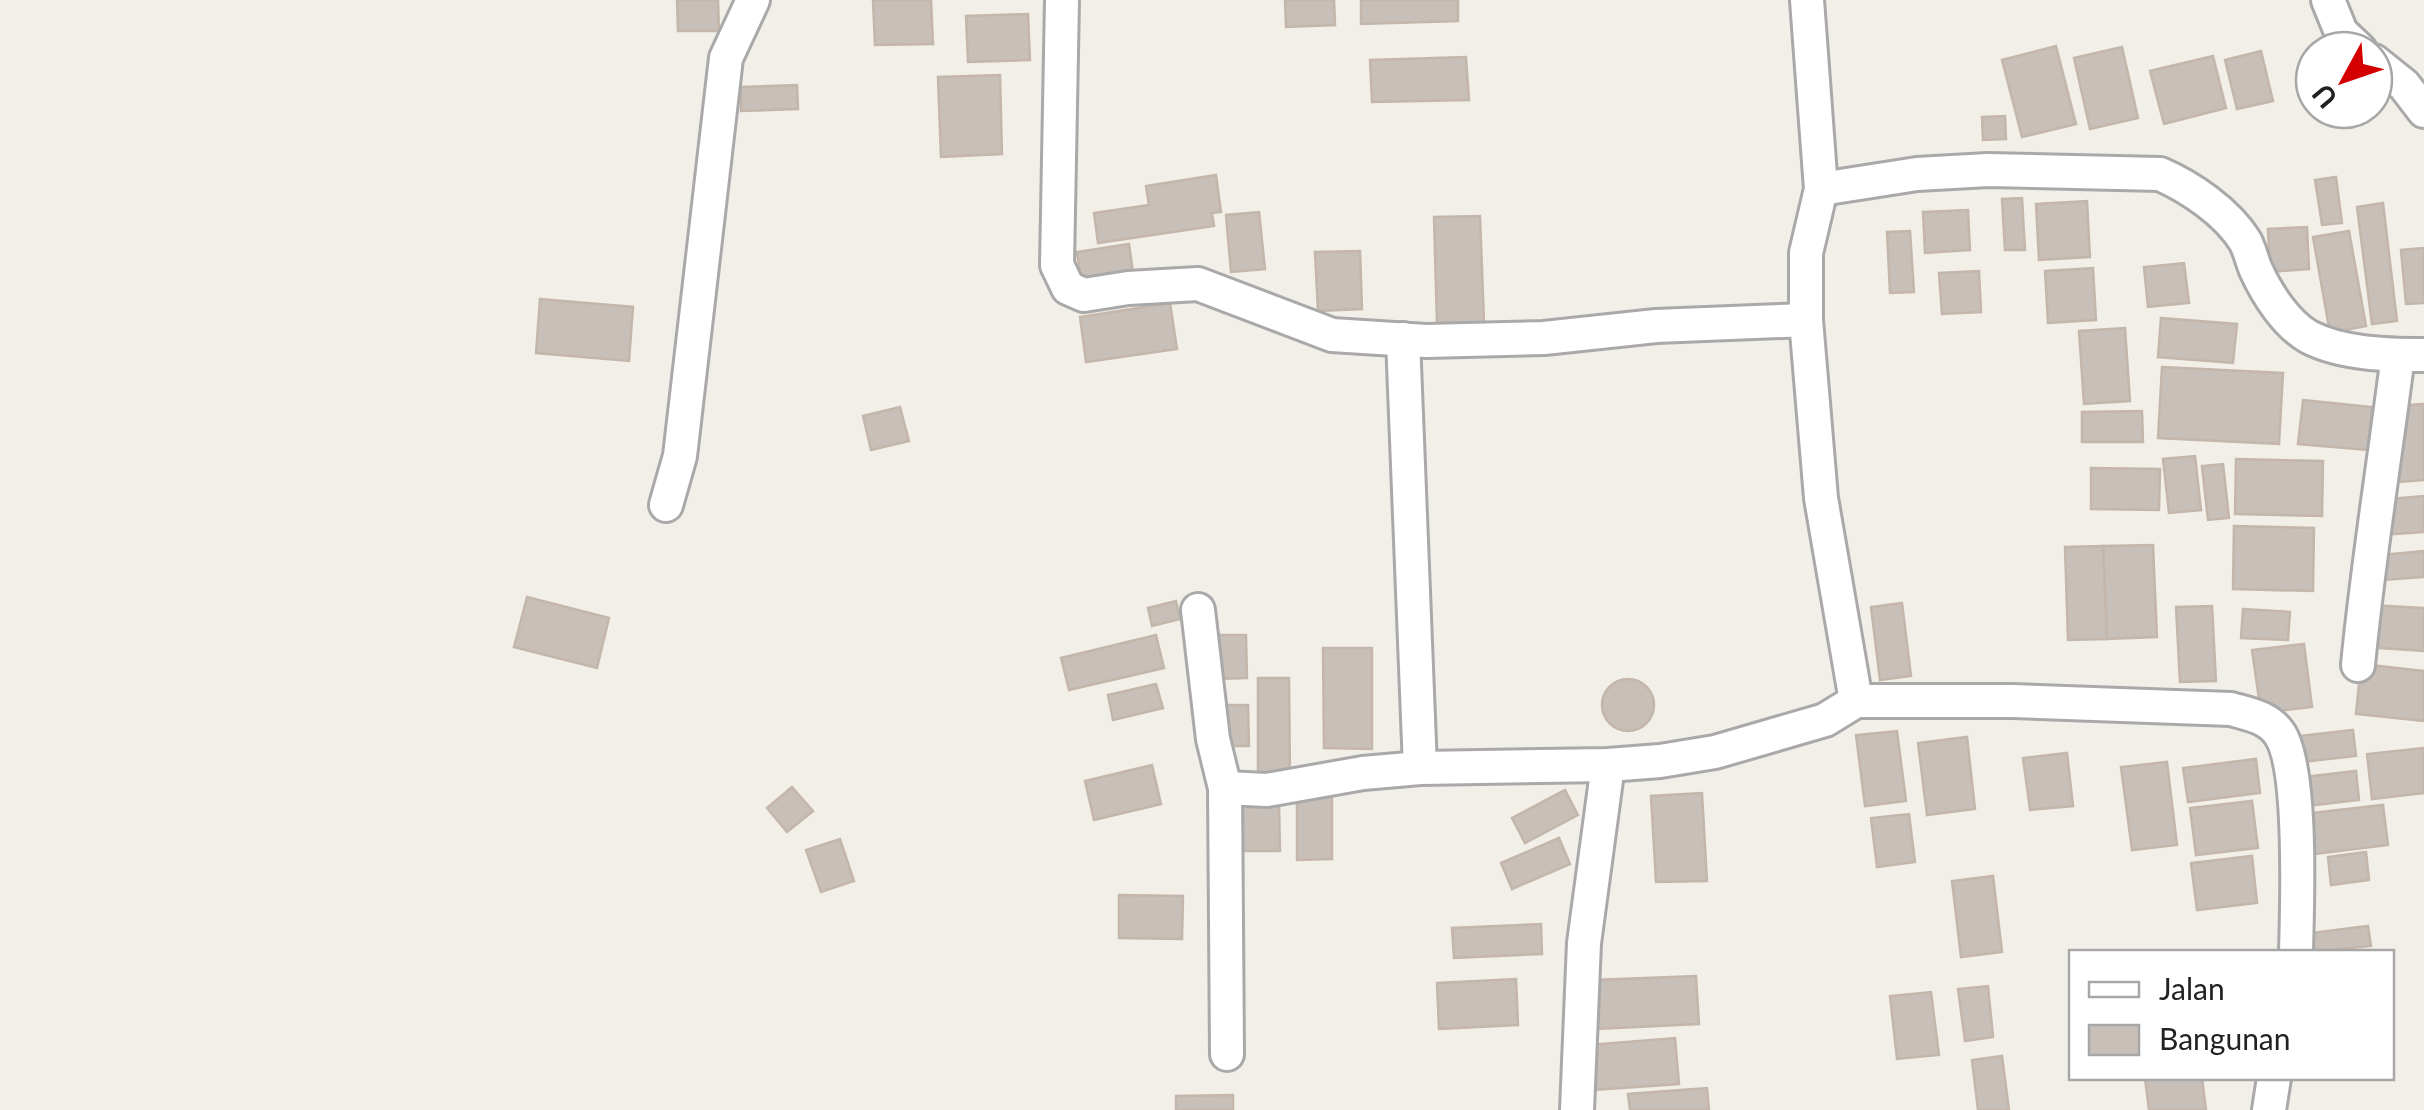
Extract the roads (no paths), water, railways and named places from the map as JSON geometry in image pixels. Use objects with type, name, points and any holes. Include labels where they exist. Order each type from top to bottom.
[{"type":"street","points":[[666,505],[680,456],[726,58],[753,0]]},
{"type":"street","points":[[1062,0],[1057,265],[1068,288],[1084,295],[1198,284],[1332,334],[1403,339],[1544,338],[1656,326],[1806,320]]},
{"type":"street","points":[[1807,0],[1821,189],[1806,253],[1806,320],[1821,498],[1856,701]]},
{"type":"street","points":[[2328,0],[2340,30]]},
{"type":"street","points":[[2394,77],[2424,111]]},
{"type":"street","points":[[1821,189],[1917,174],[1988,170],[2160,174],[2182,184],[2232,225],[2245,241],[2256,272],[2283,314],[2305,335],[2330,346],[2411,355],[2370,550],[2358,665]]},
{"type":"street","points":[[1403,339],[1420,768]]},
{"type":"street","points":[[1198,610],[1212,739],[1225,788],[1226,1054]]},
{"type":"street","points":[[1225,788],[1266,790],[1363,773],[1420,768],[1608,765],[1715,752],[1824,720],[1856,701],[2012,700],[2231,709],[2263,718],[2280,733],[2288,755],[2298,847],[2296,950]]},
{"type":"street","points":[[1577,1110],[1584,943],[1608,765]]},
{"type":"street","points":[[2268,1110],[2274,1080]]}]
